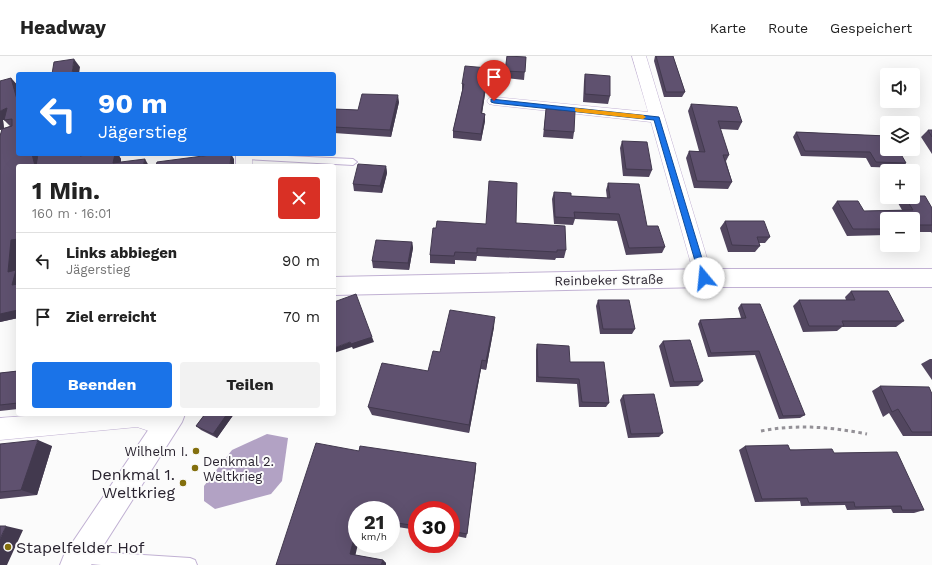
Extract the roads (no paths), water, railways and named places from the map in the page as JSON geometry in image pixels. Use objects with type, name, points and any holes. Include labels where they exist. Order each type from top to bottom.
[{"type":"street","points":[[639,56],[704,278]]},
{"type":"street","points":[[494,101],[656,118]]},
{"type":"street","name":"Reinbeker Straße","points":[[336,286],[704,278],[932,278]]},
{"type":"street","points":[[0,429],[137,417],[169,420],[77,561]]},
{"type":"lane","points":[[244,159],[353,162]]},
{"type":"lane","points":[[77,561],[190,565]]},
{"type":"place","name":"Wilhelm I.","points":[[196,451]]},
{"type":"place","name":"Denkmal 2. Weltkrieg","points":[[195,468]]},
{"type":"place","name":"Denkmal 1. Weltkrieg","points":[[183,483]]},
{"type":"place","name":"Stapelfelder Hof","points":[[8,547]]}]
